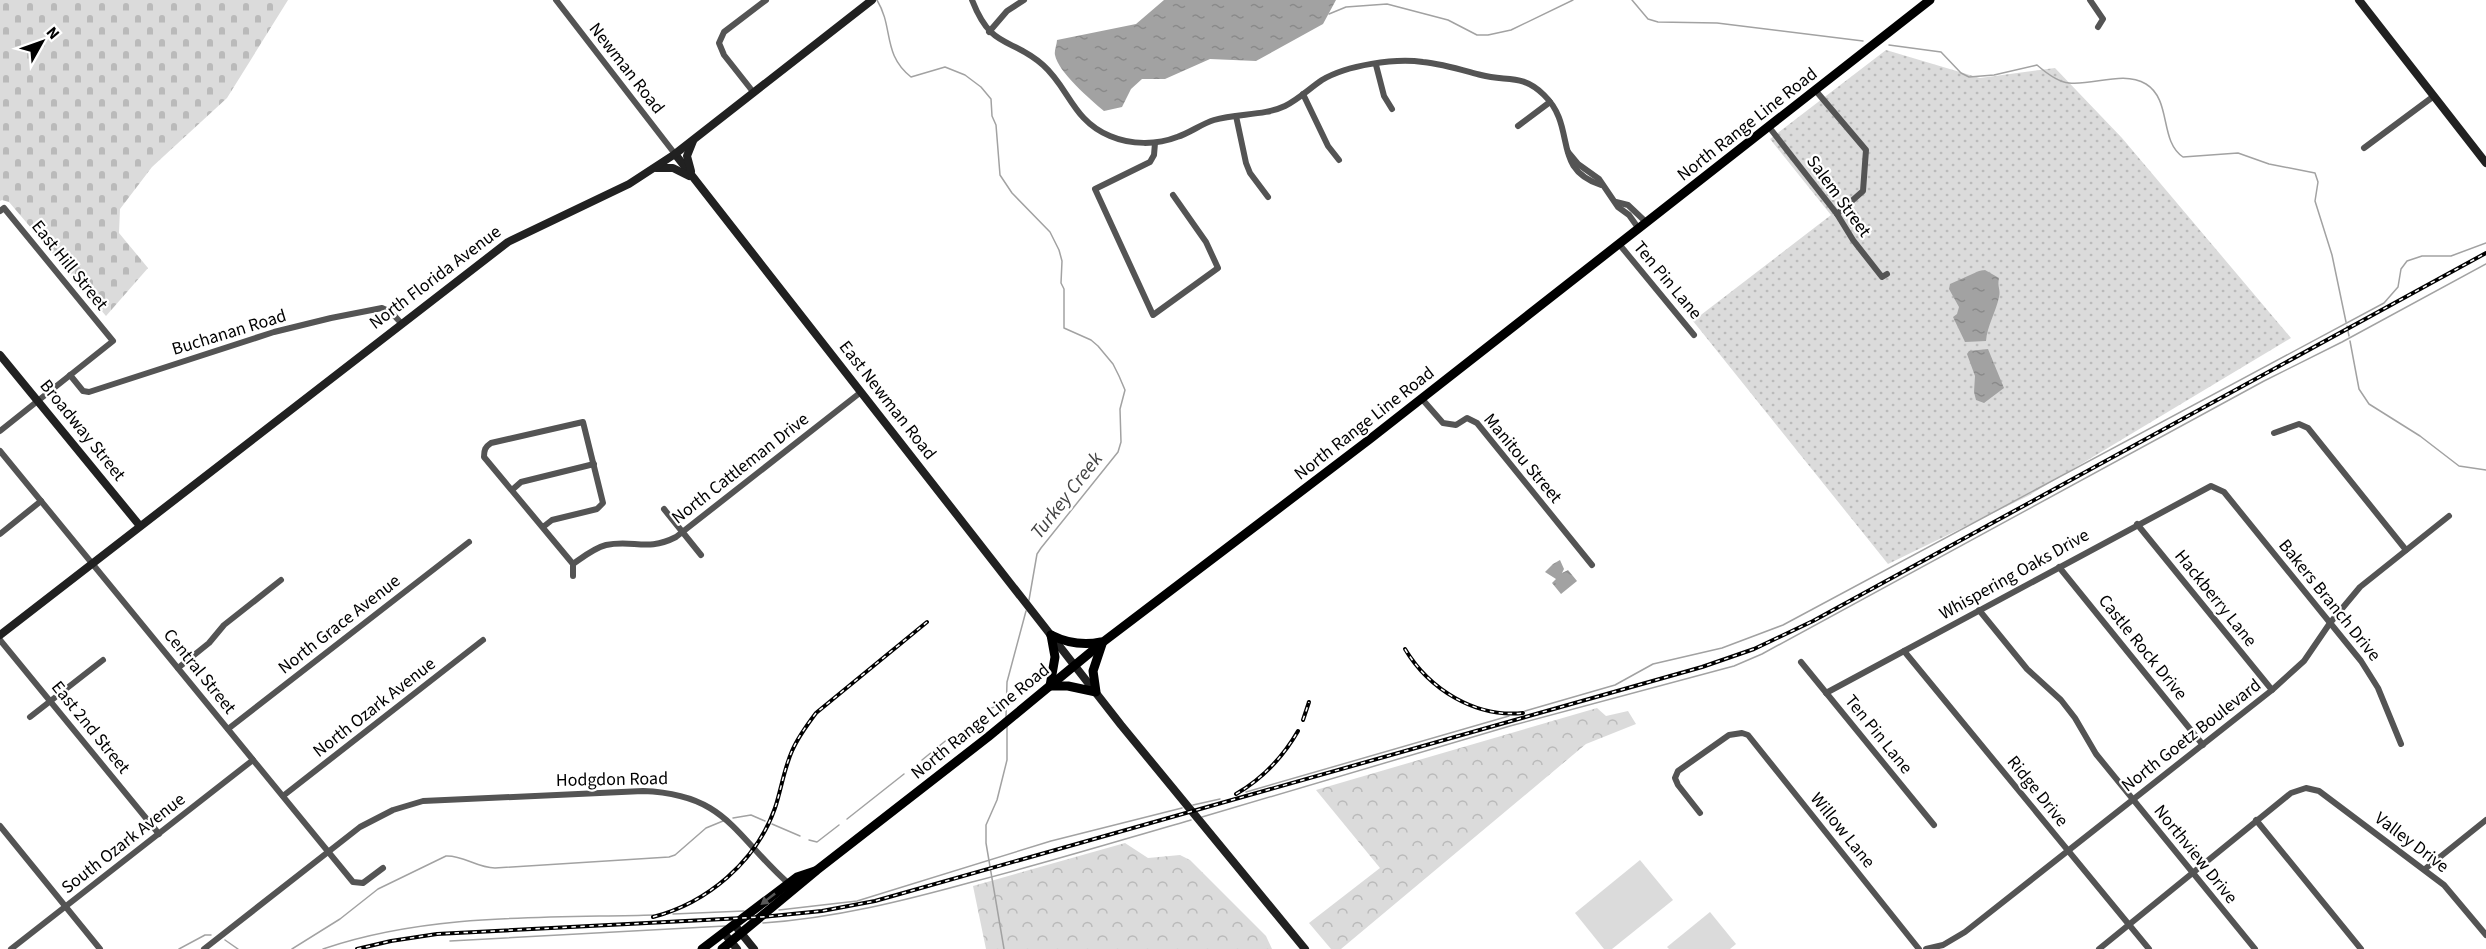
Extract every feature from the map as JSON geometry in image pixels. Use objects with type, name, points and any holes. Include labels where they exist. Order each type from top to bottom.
[{"type":"main road","name":"North Range Line Road","points":[[722,949],[734,945],[742,934],[818,870],[988,738],[1103,642],[1422,399],[1930,0]]},
{"type":"main road","points":[[1050,635],[1071,643],[1087,645],[1103,642]]},
{"type":"main road","points":[[1050,635],[1055,657],[1050,686],[1068,686],[1096,692],[1095,662],[1103,642]]},
{"type":"main road","name":"North Range Line Road","points":[[702,949],[797,877],[818,870]]},
{"type":"street","name":"Newman Road","points":[[556,0],[675,154]]},
{"type":"street","points":[[754,93],[724,55],[719,44],[724,32],[766,0]]},
{"type":"street","name":"North Florida Avenue","points":[[0,638],[92,563],[508,242],[629,184],[653,169],[694,140],[872,0]]},
{"type":"street","points":[[972,0],[983,25],[989,32],[998,40],[1042,65],[1071,105],[1089,124],[1111,136],[1155,143],[1177,138],[1214,120],[1285,106],[1342,70],[1391,62],[1421,61],[1484,76],[1514,78],[1533,86],[1550,102],[1559,116],[1571,165],[1586,178],[1601,184],[1639,230]]},
{"type":"street","points":[[989,32],[1008,11],[1024,0]]},
{"type":"street","points":[[2090,0],[2103,19],[2098,27]]},
{"type":"street","points":[[2359,0],[2486,163]]},
{"type":"street","points":[[1376,65],[1384,96],[1392,109]]},
{"type":"street","points":[[1816,91],[1866,150],[1863,191],[1837,214]]},
{"type":"street","points":[[1303,94],[1328,146],[1339,160]]},
{"type":"street","points":[[2364,148],[2434,96]]},
{"type":"street","points":[[1518,126],[1550,102]]},
{"type":"street","points":[[1236,116],[1246,163],[1250,173],[1268,197]]},
{"type":"street","name":"Salem Street","points":[[1769,128],[1837,214],[1866,258],[1882,277],[1887,274]]},
{"type":"street","points":[[694,140],[687,161],[697,182]]},
{"type":"street","points":[[1155,143],[1154,155],[1150,162],[1095,189],[1153,315],[1218,268],[1206,242],[1173,195]]},
{"type":"street","name":"East Newman Road","points":[[675,154],[1050,635],[1305,949]]},
{"type":"street","points":[[653,169],[676,169],[697,182]]},
{"type":"street","points":[[1616,202],[1628,205],[1647,223]]},
{"type":"street","name":"East Hill Street","points":[[2,210],[113,341],[70,375]]},
{"type":"street","name":"Ten Pin Lane","points":[[1619,244],[1694,335]]},
{"type":"street","points":[[380,308],[394,304]]},
{"type":"street","points":[[380,308],[389,310],[401,323]]},
{"type":"street","name":"Buchanan Road","points":[[70,375],[83,391],[89,392],[274,332],[380,308]]},
{"type":"street","name":"Broadway Street","points":[[0,355],[140,526]]},
{"type":"street","points":[[0,431],[70,375]]},
{"type":"street","name":"North Cattleman Drive","points":[[573,564],[605,545],[656,545],[682,532],[861,392]]},
{"type":"street","name":"Manitou Street","points":[[1422,399],[1443,423],[1456,425],[1467,418],[1477,423],[1592,566]]},
{"type":"street","points":[[543,528],[552,520],[602,506],[604,500],[583,422],[491,443],[485,448],[484,457],[512,490],[543,528],[573,564],[573,576]]},
{"type":"street","points":[[2274,433],[2299,424],[2308,428],[2406,550]]},
{"type":"street","name":"Central Street","points":[[0,451],[356,884],[363,883],[383,868]]},
{"type":"street","points":[[512,490],[521,482],[594,464]]},
{"type":"street","name":"Whispering Oaks Drive","points":[[1826,693],[2203,489],[2216,487]]},
{"type":"street","name":"Bakers Branch Drive","points":[[2216,487],[2224,492],[2371,676],[2401,744]]},
{"type":"street","points":[[0,534],[41,501]]},
{"type":"street","points":[[664,509],[700,555]]},
{"type":"street","name":"North Goetz Boulevard","points":[[1926,949],[1943,945],[1965,932],[2272,690],[2304,661],[2330,623],[2360,587],[2449,516]]},
{"type":"street","name":"Hackberry Lane","points":[[2137,524],[2272,690]]},
{"type":"street","name":"North Grace Avenue","points":[[228,729],[469,542]]},
{"type":"street","name":"Castle Rock Drive","points":[[2059,567],[2203,745]]},
{"type":"street","points":[[178,668],[209,643],[224,625],[281,580]]},
{"type":"street","name":"Northview Drive","points":[[1979,610],[2027,669],[2061,700],[2075,718],[2096,754],[2255,949]]},
{"type":"street","name":"East 2nd Street","points":[[0,638],[159,834]]},
{"type":"street","name":"North Ozark Avenue","points":[[283,796],[483,640]]},
{"type":"street","name":"Ridge Drive","points":[[1904,651],[2149,949]]},
{"type":"street","points":[[30,717],[103,660]]},
{"type":"street","name":"Ten Pin Lane","points":[[1801,662],[1934,825]]},
{"type":"street","name":"Willow Lane","points":[[1700,813],[1678,784],[1675,778],[1678,771],[1729,735],[1742,733],[1748,735],[1919,949]]},
{"type":"street","name":"South Ozark Avenue","points":[[10,949],[253,760]]},
{"type":"street","name":"Valley Drive","points":[[2256,820],[2291,793],[2308,788],[2319,791],[2444,885],[2486,935]]},
{"type":"street","name":"Hodgdon Road","points":[[204,949],[366,823],[402,806],[423,801],[632,791],[678,794],[701,802],[725,817],[788,884]]},
{"type":"street","points":[[2099,949],[2256,820],[2361,949]]},
{"type":"street","points":[[2425,869],[2486,820]]},
{"type":"street","points":[[0,826],[100,949]]},
{"type":"street","points":[[735,925],[754,949]]},
{"type":"street","points":[[724,933],[734,945]]},
{"type":"green space","points":[[0,0],[288,0],[227,98],[152,167],[120,209],[119,233],[148,268],[106,316],[9,202],[0,201]]},
{"type":"green space","points":[[1886,50],[1980,78],[2055,68],[2122,138],[2291,338],[2028,496],[1888,564],[1693,321],[1831,215],[1770,139]]},
{"type":"green space","points":[[1597,708],[1606,716],[1628,711],[1636,724],[1586,744],[1341,949],[1331,949],[1309,923],[1380,868],[1316,790]]},
{"type":"green space","points":[[1125,843],[1148,858],[1180,855],[1190,860],[1266,936],[1272,949],[986,949],[973,886]]},
{"type":"green space","points":[[1640,860],[1673,900],[1612,949],[1604,949],[1575,913]]},
{"type":"green space","points":[[1710,912],[1736,944],[1730,949],[1669,949],[1667,947]]},
{"type":"water","points":[[1164,0],[1336,0],[1323,24],[1256,61],[1210,59],[1165,79],[1142,79],[1131,89],[1122,107],[1104,111],[1076,85],[1057,62],[1055,52],[1057,40],[1136,24]]},
{"type":"water","points":[[1985,270],[1999,278],[1998,303],[1986,341],[1965,342],[1953,317],[1957,314],[1959,307],[1949,289],[1950,284]]},
{"type":"water","points":[[1988,349],[2004,388],[1984,403],[1976,400],[1975,376],[1967,354],[1969,351]]},
{"type":"water","points":[[1560,560],[1564,569],[1562,573],[1568,570],[1577,581],[1561,594],[1552,583],[1556,579],[1545,572]]},
{"type":"waterway","name":"Turkey Creek","points":[[877,0],[882,10],[892,50],[902,68],[911,77],[945,67],[965,75],[981,87],[991,99],[992,116],[996,125],[1000,175],[1012,193],[1050,232],[1059,250],[1062,261],[1061,283],[1064,289],[1064,328],[1091,340],[1098,346],[1113,364],[1125,390],[1120,409],[1121,442],[1118,452],[1037,554],[1029,600]]},
{"type":"waterway","points":[[1329,14],[1346,7],[1387,4],[1448,20],[1477,35],[1488,35],[1511,30],[1573,0]]},
{"type":"waterway","points":[[1632,0],[1648,19],[1658,22],[1717,23],[1863,41]]},
{"type":"waterway","points":[[1889,45],[1941,52],[1961,73],[1969,77],[1994,75],[2037,65],[2047,74],[2069,83],[2118,78],[2137,80],[2154,91],[2163,110],[2171,141],[2183,157],[2238,153],[2269,164],[2315,173],[2318,182],[2315,201],[2332,255],[2346,322]]},
{"type":"waterway","points":[[1525,711],[1615,685],[1653,664],[1722,648],[1783,625],[2384,303],[2398,287],[2401,269],[2407,261],[2422,256],[2451,256],[2486,243]]},
{"type":"waterway","points":[[1202,817],[1510,726],[1734,666],[1762,654],[2264,381],[2342,342],[2486,264]]},
{"type":"waterway","points":[[2347,326],[2349,336]]},
{"type":"waterway","points":[[2350,341],[2359,389],[2369,404],[2420,436],[2459,466],[2486,470]]},
{"type":"waterway","name":"Turkey Creek","points":[[1006,717],[1007,682],[1026,611]]},
{"type":"waterway","points":[[989,709],[1005,703]]},
{"type":"waterway","points":[[1246,792],[1509,716]]},
{"type":"waterway","name":"Turkey Creek","points":[[1004,949],[986,843],[986,825],[997,800],[1007,760],[1007,725]]},
{"type":"waterway","points":[[922,760],[949,738]]},
{"type":"waterway","points":[[847,819],[904,774]]},
{"type":"waterway","points":[[1193,805],[1220,799]]},
{"type":"waterway","points":[[779,910],[857,901],[1051,841],[1182,808]]},
{"type":"waterway","points":[[733,818],[751,815],[765,821]]},
{"type":"waterway","points":[[763,923],[843,913],[895,902],[1191,820]]},
{"type":"waterway","points":[[292,949],[340,919],[378,889],[446,856],[458,857],[495,868],[669,857],[675,855],[706,828],[723,821]]},
{"type":"waterway","points":[[772,824],[800,836]]},
{"type":"waterway","points":[[809,840],[817,842],[839,825]]},
{"type":"waterway","points":[[673,914],[744,911]]},
{"type":"waterway","points":[[323,949],[363,937],[445,923],[654,915]]},
{"type":"waterway","points":[[450,941],[725,926]]},
{"type":"waterway","points":[[179,949],[205,935],[211,935]]},
{"type":"waterway","points":[[225,940],[238,949]]},
{"type":"railway","points":[[357,949],[437,934],[762,917],[822,911],[875,901],[1702,667],[1754,649],[1813,621],[2486,253]]},
{"type":"railway","points":[[653,917],[692,902],[727,878],[742,863],[767,828],[792,751],[816,713],[927,622]]},
{"type":"railway","points":[[1405,649],[1427,677],[1455,698],[1488,711],[1523,713]]},
{"type":"railway","points":[[1303,720],[1309,702]]},
{"type":"railway","points":[[1236,794],[1271,767],[1286,750],[1298,731]]}]
